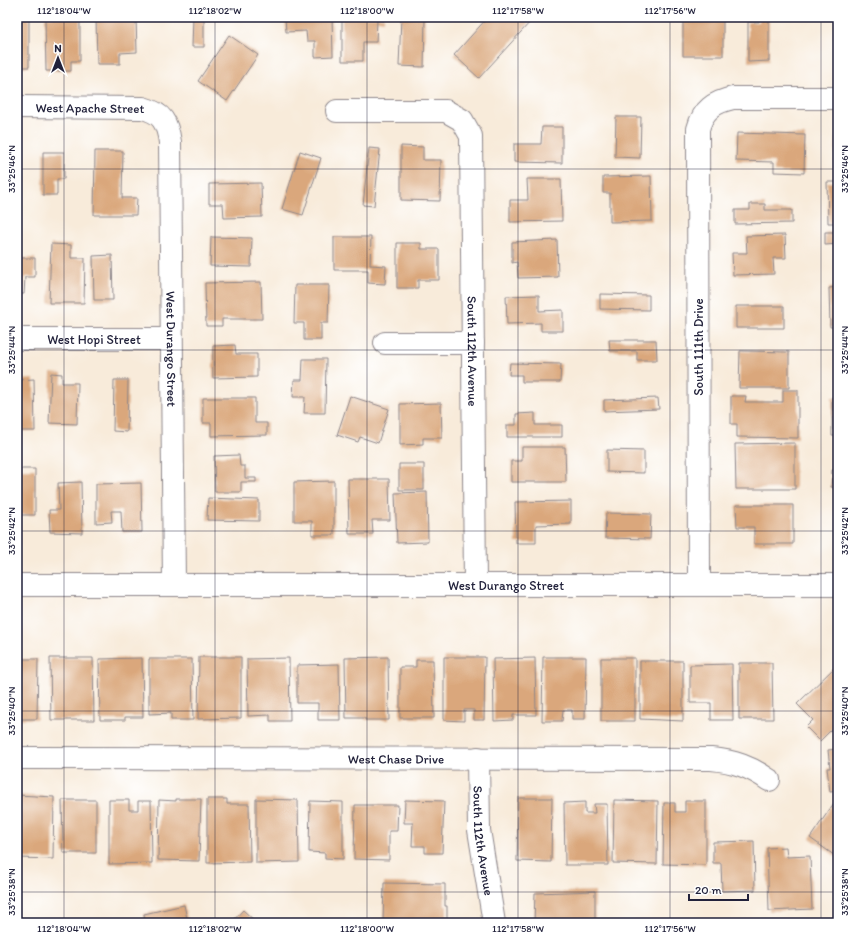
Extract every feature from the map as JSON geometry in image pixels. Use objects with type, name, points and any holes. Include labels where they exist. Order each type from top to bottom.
[{"type":"street","name":"South 111th Drive","points":[[699,585],[697,138],[700,120],[705,111],[712,105],[733,98],[838,98]]},
{"type":"street","name":"West Apache Street","points":[[17,107],[132,107],[153,111],[161,116]]},
{"type":"street","name":"South 112th Avenue","points":[[337,111],[437,110],[454,114],[462,120],[471,136],[475,584]]},
{"type":"street","name":"West Durango Street","points":[[161,116],[166,123],[170,142],[174,584]]},
{"type":"street","name":"West Hopi Street","points":[[17,338],[171,339]]},
{"type":"street","points":[[386,343],[473,343]]},
{"type":"street","name":"West Durango Street","points":[[17,585],[838,585]]},
{"type":"street","name":"West Chase Drive","points":[[17,758],[711,758],[728,760],[744,765],[770,780]]},
{"type":"street","name":"South 112th Avenue","points":[[478,758],[479,830],[494,923]]},
{"type":"building","points":[[17,17],[29,17],[29,67],[17,67]]},
{"type":"building","points":[[45,17],[80,17],[80,61],[71,61],[71,71],[46,71]]},
{"type":"building","points":[[96,17],[136,17],[137,52],[120,53],[120,64],[97,64]]},
{"type":"building","points":[[193,17],[204,17],[204,47],[192,47]]},
{"type":"building","points":[[285,17],[332,17],[333,56],[315,57],[315,41],[307,41],[306,31],[286,32]]},
{"type":"building","points":[[342,17],[384,17],[384,21],[377,20],[376,42],[363,42],[363,61],[342,61]]},
{"type":"building","points":[[401,17],[425,17],[424,67],[399,66]]},
{"type":"building","points":[[488,17],[527,17],[531,21],[479,78],[454,55]]},
{"type":"building","points":[[683,17],[723,17],[723,56],[683,56]]},
{"type":"building","points":[[759,17],[769,17],[769,61],[748,62],[748,22],[759,22]]},
{"type":"building","points":[[229,35],[258,55],[227,101],[198,81]]},
{"type":"building","points":[[616,117],[641,117],[640,158],[615,157]]},
{"type":"building","points":[[542,127],[562,127],[562,163],[514,162],[514,144],[541,144]]},
{"type":"building","points":[[737,133],[805,135],[804,173],[774,172],[774,162],[736,161]]},
{"type":"building","points":[[836,133],[838,133],[838,166],[835,166]]},
{"type":"building","points":[[401,146],[423,147],[423,160],[441,160],[440,201],[401,200]]},
{"type":"building","points":[[369,148],[380,149],[374,206],[363,205]]},
{"type":"building","points":[[95,151],[123,151],[122,198],[137,198],[136,215],[94,215]]},
{"type":"building","points":[[300,151],[321,158],[303,215],[282,209]]},
{"type":"building","points":[[43,152],[64,152],[64,179],[57,179],[57,195],[43,195]]},
{"type":"building","points":[[651,176],[652,221],[610,222],[610,193],[603,193],[603,177]]},
{"type":"building","points":[[527,179],[561,179],[562,221],[510,222],[510,200],[528,200]]},
{"type":"building","points":[[827,182],[838,182],[838,223],[828,223]]},
{"type":"building","points":[[261,183],[262,217],[224,218],[223,204],[209,204],[209,184]]},
{"type":"building","points":[[750,204],[765,204],[765,210],[792,210],[792,223],[735,224],[735,210],[750,210]]},
{"type":"building","points":[[825,232],[838,232],[838,244],[825,245]]},
{"type":"building","points":[[785,235],[786,258],[773,258],[774,274],[733,275],[732,253],[747,253],[746,236]]},
{"type":"building","points":[[211,237],[252,238],[251,267],[210,266]]},
{"type":"building","points":[[334,237],[371,237],[370,265],[386,266],[385,284],[368,283],[368,270],[334,270]]},
{"type":"building","points":[[557,240],[558,277],[518,278],[517,262],[512,263],[512,242]]},
{"type":"building","points":[[397,243],[421,243],[421,249],[439,249],[439,280],[418,280],[418,288],[397,288]]},
{"type":"building","points":[[51,244],[71,245],[71,258],[85,258],[84,303],[49,303]]},
{"type":"building","points":[[112,255],[113,300],[94,300],[93,256]]},
{"type":"building","points":[[17,258],[35,258],[35,277],[25,277],[24,294],[17,294]]},
{"type":"building","points":[[261,282],[262,319],[222,319],[222,326],[206,326],[205,283]]},
{"type":"building","points":[[295,285],[329,285],[328,323],[321,323],[321,340],[304,340],[304,323],[294,323]]},
{"type":"building","points":[[838,287],[838,327],[830,327],[829,288]]},
{"type":"building","points":[[600,294],[649,295],[649,310],[600,309]]},
{"type":"building","points":[[539,295],[539,311],[563,310],[563,331],[541,331],[541,323],[507,324],[506,296]]},
{"type":"building","points":[[736,306],[784,306],[784,328],[736,328]]},
{"type":"building","points":[[609,340],[656,340],[657,360],[637,360],[637,351],[610,351]]},
{"type":"building","points":[[235,345],[236,354],[257,354],[257,377],[213,378],[213,346]]},
{"type":"building","points":[[740,351],[789,352],[789,388],[739,388]]},
{"type":"building","points":[[303,359],[326,359],[325,413],[304,413],[305,397],[293,397],[294,380],[302,380]]},
{"type":"building","points":[[510,363],[561,364],[560,382],[522,382],[522,375],[509,375]]},
{"type":"building","points":[[51,373],[62,374],[62,383],[78,383],[77,424],[49,423]]},
{"type":"building","points":[[34,379],[35,431],[17,431],[17,380]]},
{"type":"building","points":[[114,380],[128,380],[127,432],[113,431]]},
{"type":"building","points":[[783,390],[798,390],[798,438],[737,437],[737,424],[731,424],[731,396],[746,396],[745,402],[783,402]]},
{"type":"building","points":[[350,396],[389,409],[378,443],[360,437],[358,442],[337,435]]},
{"type":"building","points":[[832,397],[838,397],[838,436],[832,436]]},
{"type":"building","points":[[203,398],[255,398],[255,423],[267,423],[267,435],[211,436],[211,423],[203,423]]},
{"type":"building","points":[[658,398],[659,409],[604,411],[604,400]]},
{"type":"building","points":[[441,403],[442,438],[423,438],[423,444],[400,445],[400,404]]},
{"type":"building","points":[[535,413],[535,425],[562,425],[562,437],[507,437],[507,425],[516,425],[516,414]]},
{"type":"building","points":[[795,443],[795,489],[736,489],[735,444]]},
{"type":"building","points":[[522,447],[565,447],[566,482],[511,482],[511,461],[522,461]]},
{"type":"building","points":[[607,450],[644,451],[644,473],[607,472]]},
{"type":"building","points":[[239,455],[240,466],[245,466],[245,478],[256,478],[256,482],[241,482],[241,492],[215,492],[214,456]]},
{"type":"building","points":[[399,464],[424,464],[424,490],[399,490]]},
{"type":"building","points":[[17,469],[35,469],[35,515],[17,515]]},
{"type":"building","points":[[832,470],[838,470],[838,488],[831,487]]},
{"type":"building","points":[[348,479],[389,479],[390,520],[372,520],[373,534],[349,534]]},
{"type":"building","points":[[334,481],[334,535],[312,535],[312,521],[294,521],[294,482]]},
{"type":"building","points":[[81,482],[82,533],[50,532],[49,510],[59,510],[58,483]]},
{"type":"building","points":[[141,483],[142,532],[122,532],[121,511],[111,511],[112,522],[96,523],[96,484]]},
{"type":"building","points":[[427,492],[428,542],[397,543],[395,493]]},
{"type":"building","points":[[208,498],[259,500],[259,521],[207,520]]},
{"type":"building","points":[[571,501],[571,524],[536,525],[536,543],[516,543],[515,502]]},
{"type":"building","points":[[736,505],[793,505],[793,544],[754,544],[754,527],[737,527]]},
{"type":"building","points":[[606,513],[651,514],[650,539],[605,538]]},
{"type":"building","points":[[199,657],[241,657],[241,718],[198,719]]},
{"type":"building","points":[[388,657],[389,720],[346,718],[345,658]]},
{"type":"building","points":[[444,657],[485,657],[484,720],[474,720],[474,710],[464,710],[464,721],[444,720]]},
{"type":"building","points":[[543,657],[586,657],[585,719],[572,719],[572,710],[563,710],[562,721],[542,721]]},
{"type":"building","points":[[50,658],[93,658],[94,720],[51,720]]},
{"type":"building","points":[[142,658],[143,717],[125,717],[125,720],[100,720],[99,659]]},
{"type":"building","points":[[289,658],[290,721],[270,721],[270,715],[248,716],[247,659]]},
{"type":"building","points":[[535,658],[536,715],[513,715],[513,720],[494,721],[493,659]]},
{"type":"building","points":[[601,658],[635,658],[635,721],[601,721]]},
{"type":"building","points":[[17,659],[38,659],[37,719],[17,719]]},
{"type":"building","points":[[149,659],[192,659],[193,720],[171,720],[171,713],[149,714]]},
{"type":"building","points":[[416,660],[433,660],[434,718],[400,718],[400,667],[416,667]]},
{"type":"building","points":[[640,661],[683,661],[683,721],[640,719]]},
{"type":"building","points":[[739,663],[772,663],[773,719],[739,719]]},
{"type":"building","points":[[339,664],[340,720],[318,720],[318,703],[297,703],[297,665]]},
{"type":"building","points":[[732,664],[733,720],[711,720],[711,703],[690,703],[690,665]]},
{"type":"building","points":[[836,666],[838,669],[838,723],[820,741],[806,727],[813,720],[797,704]]},
{"type":"building","points":[[838,749],[838,791],[830,792],[827,768],[830,768],[828,750]]},
{"type":"building","points":[[17,795],[54,797],[53,859],[17,858]]},
{"type":"building","points":[[518,798],[552,798],[551,862],[517,861]]},
{"type":"building","points":[[176,799],[201,799],[199,861],[158,860],[159,800],[176,801]]},
{"type":"building","points":[[207,799],[227,799],[227,804],[249,804],[250,862],[207,863]]},
{"type":"building","points":[[256,799],[298,800],[299,862],[256,863]]},
{"type":"building","points":[[62,800],[96,800],[96,853],[63,853]]},
{"type":"building","points":[[109,800],[129,800],[129,810],[138,810],[138,801],[151,801],[152,863],[109,864]]},
{"type":"building","points":[[405,800],[444,801],[442,853],[425,853],[425,846],[412,846],[413,823],[404,823]]},
{"type":"building","points":[[614,800],[658,801],[657,864],[613,863]]},
{"type":"building","points":[[310,801],[343,802],[343,859],[325,858],[325,853],[309,852]]},
{"type":"building","points":[[685,801],[706,801],[706,865],[663,864],[664,803],[675,803],[675,812],[685,812]]},
{"type":"building","points":[[585,802],[585,813],[595,813],[594,804],[607,804],[608,865],[565,865],[564,803]]},
{"type":"building","points":[[834,803],[838,806],[838,858],[810,838]]},
{"type":"building","points":[[355,805],[398,805],[397,831],[389,831],[389,860],[354,859]]},
{"type":"building","points":[[754,841],[755,890],[722,891],[721,863],[713,863],[713,842]]},
{"type":"building","points":[[786,847],[787,857],[810,856],[812,909],[769,911],[767,848]]},
{"type":"building","points":[[384,883],[445,884],[447,923],[383,923]]},
{"type":"building","points":[[595,891],[595,923],[534,923],[535,893]]},
{"type":"building","points":[[184,905],[188,923],[145,923],[144,914]]},
{"type":"building","points":[[243,910],[257,923],[231,923]]}]
